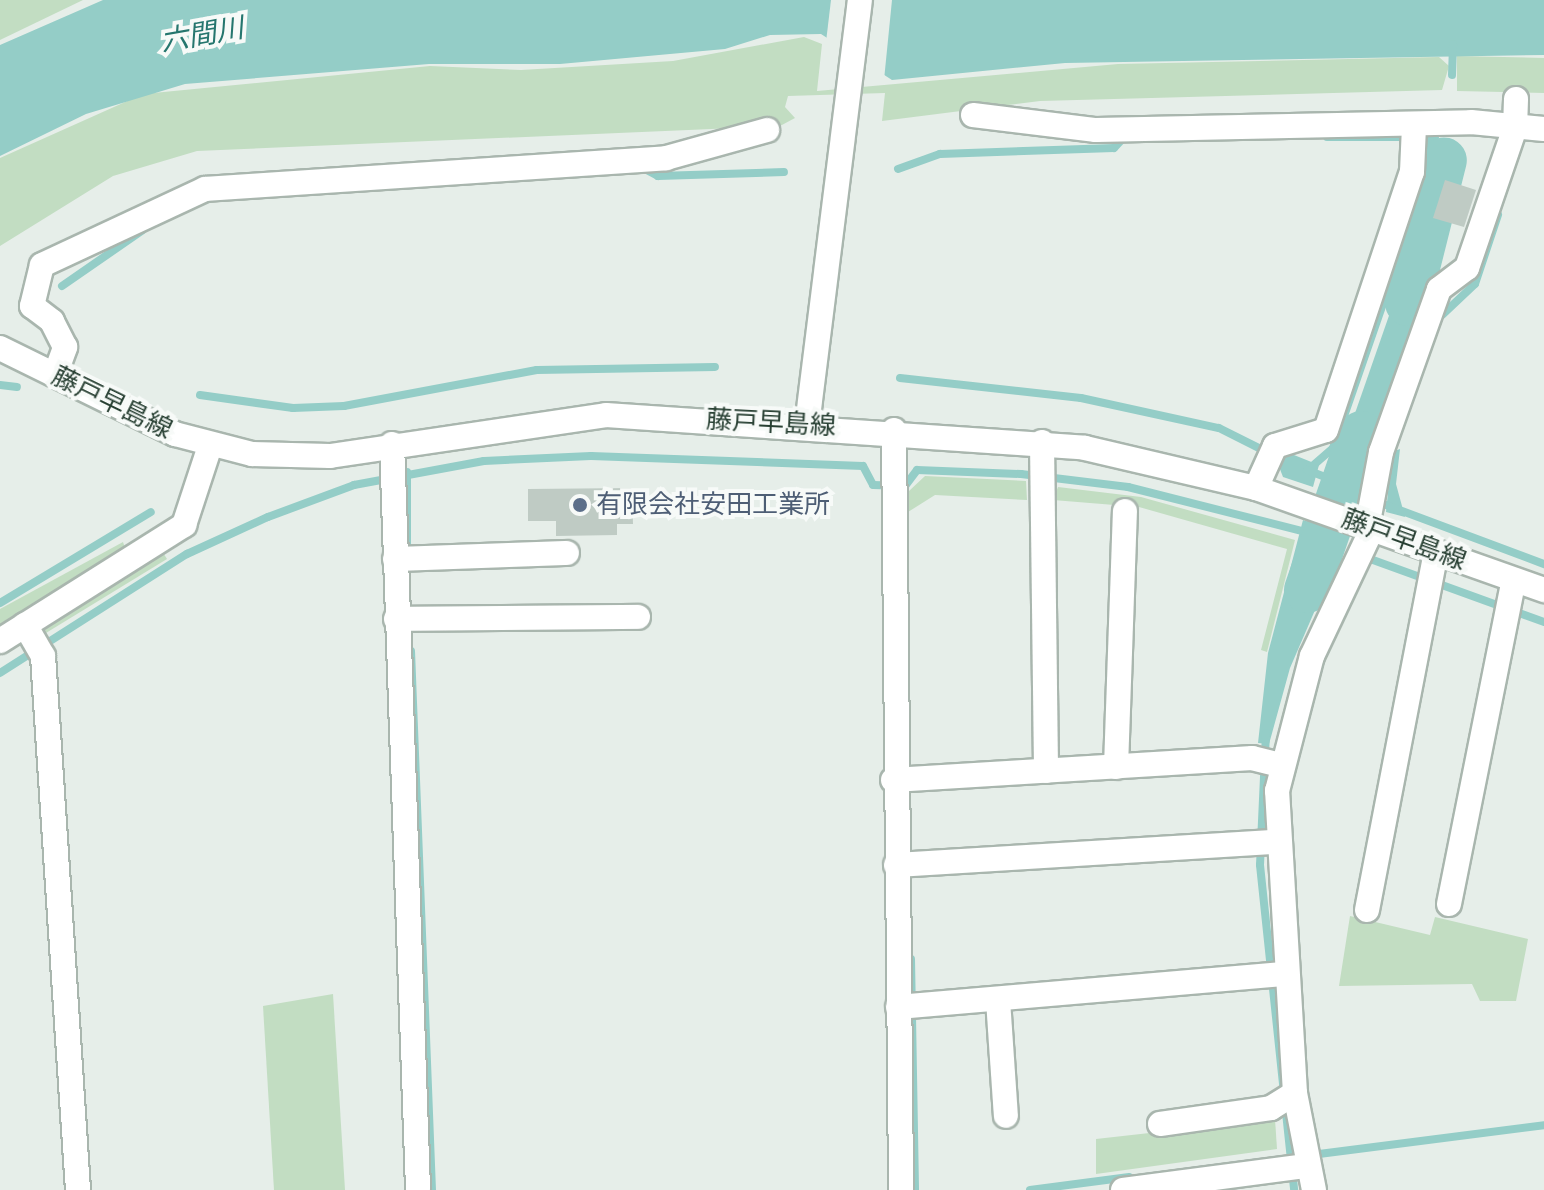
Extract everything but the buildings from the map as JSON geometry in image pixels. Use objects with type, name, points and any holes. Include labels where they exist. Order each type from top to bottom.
[{"type":"street","points":[[807,425],[860,0]]},
{"type":"street","points":[[1314,1190],[1294,1168],[1285,1099],[1265,842],[1268,762],[1363,526],[1381,452],[1439,289],[1467,268],[1515,128],[1516,99]]},
{"type":"street","points":[[973,115],[1096,130],[1413,134],[1544,129]]},
{"type":"street","points":[[55,375],[65,347],[52,321],[32,306],[42,265],[205,189],[666,158],[767,130]]},
{"type":"street","points":[[1256,488],[1272,453],[1326,430],[1412,172],[1413,134]]},
{"type":"street","name":"藤戸早島線","points":[[0,348],[210,446],[285,456],[392,454],[562,417],[807,425],[1042,442],[1256,488],[1363,526],[1432,572],[1510,600],[1544,590]]},
{"type":"street","points":[[894,430],[892,487],[907,1007],[901,1190]]},
{"type":"street","points":[[1042,442],[1046,771]]},
{"type":"street","points":[[0,641],[34,640],[184,525],[210,446]]},
{"type":"street","points":[[392,454],[393,489],[405,558],[418,1190]]},
{"type":"street","points":[[1116,767],[1125,511]]},
{"type":"street","points":[[405,558],[567,553]]},
{"type":"street","points":[[1367,910],[1432,572]]},
{"type":"street","points":[[1449,904],[1510,600]]},
{"type":"street","points":[[405,619],[638,617]]},
{"type":"street","points":[[34,640],[78,1190]]},
{"type":"street","points":[[902,779],[1268,762]]},
{"type":"street","points":[[904,864],[1265,842]]},
{"type":"street","points":[[907,1007],[1276,975]]},
{"type":"street","points":[[998,1000],[1006,1116]]},
{"type":"street","points":[[1160,1124],[1285,1099]]},
{"type":"street","points":[[1123,1190],[1294,1168]]},
{"type":"green space","points":[[0,0],[83,0],[0,40]]},
{"type":"green space","points":[[804,37],[822,44],[817,91],[1118,64],[1439,57],[1449,66],[1442,90],[1040,101],[882,121],[885,93],[788,96],[785,107],[795,118],[780,126],[197,151],[113,176],[0,246],[0,158],[143,94],[430,66],[521,70],[673,61]]},
{"type":"green space","points":[[1457,56],[1544,58],[1544,93],[1457,91]]},
{"type":"green space","points":[[925,476],[1026,481],[1027,500],[935,495],[908,512],[909,491]]},
{"type":"green space","points":[[1058,487],[1141,497],[1295,540],[1267,652],[1261,650],[1287,549],[1139,507],[1053,500]]},
{"type":"green space","points":[[123,542],[126,551],[0,628],[0,609]]},
{"type":"green space","points":[[162,551],[167,559],[41,636],[38,626]]},
{"type":"green space","points":[[1350,916],[1430,935],[1435,917],[1528,939],[1516,1001],[1480,1001],[1472,984],[1339,986]]},
{"type":"green space","points":[[333,994],[345,1190],[274,1190],[263,1006]]},
{"type":"green space","points":[[1275,1119],[1277,1149],[1096,1174],[1096,1139]]},
{"type":"water","name":"六間川","points":[[103,0],[1544,0],[1544,55],[1065,63],[892,80],[821,34],[770,35],[725,49],[560,64],[429,64],[185,84],[86,114],[0,156],[0,45]]},
{"type":"water","points":[[1415,241],[1442,249],[1358,501],[1330,485]]},
{"type":"water","points":[[1400,449],[1396,484],[1405,517],[1386,512],[1392,452]]},
{"type":"water","points":[[1289,453],[1319,465],[1313,487],[1283,477],[1278,464]]},
{"type":"water","points":[[1303,520],[1347,536],[1290,668],[1269,744],[1258,743],[1268,653]]},
{"type":"pier","points":[[831,0],[892,0],[884,80],[826,42]]},
{"type":"waterway","points":[[1452,75],[1453,44]]},
{"type":"waterway","points":[[898,169],[940,154],[1114,148],[1125,136]]},
{"type":"waterway","points":[[1327,137],[1435,137]]},
{"type":"waterway","points":[[1309,469],[1333,448],[1428,174],[1429,137]]},
{"type":"waterway","points":[[1408,303],[1444,160]]},
{"type":"waterway","points":[[643,168],[658,176],[784,172]]},
{"type":"waterway","points":[[1442,315],[1475,284],[1498,215]]},
{"type":"waterway","points":[[62,286],[143,230]]},
{"type":"waterway","points":[[200,395],[293,408],[344,406],[537,370],[715,367]]},
{"type":"waterway","points":[[900,378],[1081,398],[1219,428],[1269,453]]},
{"type":"waterway","points":[[0,385],[17,387]]},
{"type":"waterway","points":[[1307,590],[1361,434]]},
{"type":"waterway","points":[[0,673],[187,554],[268,517],[354,485],[484,461],[591,456],[863,466],[873,485],[905,486],[917,470],[1021,474],[1128,487],[1310,533]]},
{"type":"waterway","points":[[1307,470],[1339,482]]},
{"type":"waterway","points":[[407,472],[407,546]]},
{"type":"waterway","points":[[1386,505],[1544,564]]},
{"type":"waterway","points":[[0,603],[151,512]]},
{"type":"waterway","points":[[1373,560],[1544,622]]},
{"type":"waterway","points":[[411,651],[432,1190]]},
{"type":"waterway","points":[[1266,733],[1260,865],[1294,1190]]},
{"type":"waterway","points":[[911,959],[915,1190]]},
{"type":"waterway","points":[[1319,1154],[1544,1125]]},
{"type":"waterway","points":[[1030,1190],[1129,1177]]},
{"type":"place","name":"有限会社安田工業所","points":[[580,505]]}]
